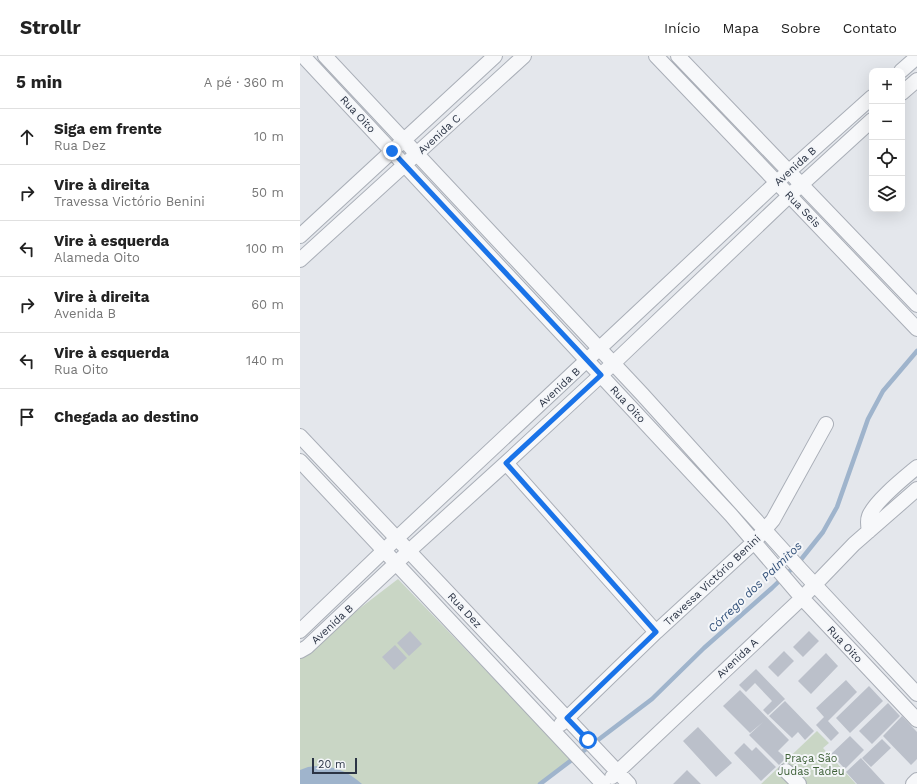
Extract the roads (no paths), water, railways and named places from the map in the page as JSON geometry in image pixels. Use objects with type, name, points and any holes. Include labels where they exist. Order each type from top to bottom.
[{"type":"street","name":"Rua Oito","points":[[303,56],[731,515],[802,598],[917,720]]},
{"type":"street","name":"Rua Oito","points":[[325,56],[613,363],[782,550],[917,694]]},
{"type":"street","name":"Avenida C","points":[[300,236],[495,56]]},
{"type":"street","name":"Avenida C","points":[[300,260],[524,56]]},
{"type":"street","name":"Rua Seis","points":[[656,56],[916,327]]},
{"type":"street","name":"Rua Seis","points":[[678,56],[917,305]]},
{"type":"street","points":[[905,91],[917,79],[908,65]]},
{"type":"street","name":"Avenida B","points":[[300,631],[384,550],[588,361],[777,182],[869,100]]},
{"type":"street","name":"Avenida B","points":[[300,651],[307,647],[396,563],[601,375],[790,195],[869,123]]},
{"type":"street","name":"Travessa Victório Benini","points":[[554,731],[656,632],[754,542],[774,520],[826,424]]},
{"type":"street","name":"Rua Dez","points":[[300,436],[629,784]]},
{"type":"street","name":"Rua Dez","points":[[300,461],[603,784]]},
{"type":"street","points":[[506,463],[656,632]]},
{"type":"street","points":[[869,531],[868,517],[872,510],[917,467]]},
{"type":"street","name":"Avenida A","points":[[603,784],[802,598],[814,584],[869,531],[917,489]]},
{"type":"street","points":[[786,771],[799,784]]},
{"type":"street","points":[[913,784],[917,780]]},
{"type":"water","points":[[316,766],[335,768],[346,773],[362,784],[300,784],[300,770]]},
{"type":"waterway","name":"Córrego dos Palmitos","points":[[540,784],[652,699],[704,648],[799,562],[823,532],[837,507],[868,419],[883,391],[917,351]]},
{"type":"park label","name":"Praça São Judas Tadeu","points":[[811,764]]}]
